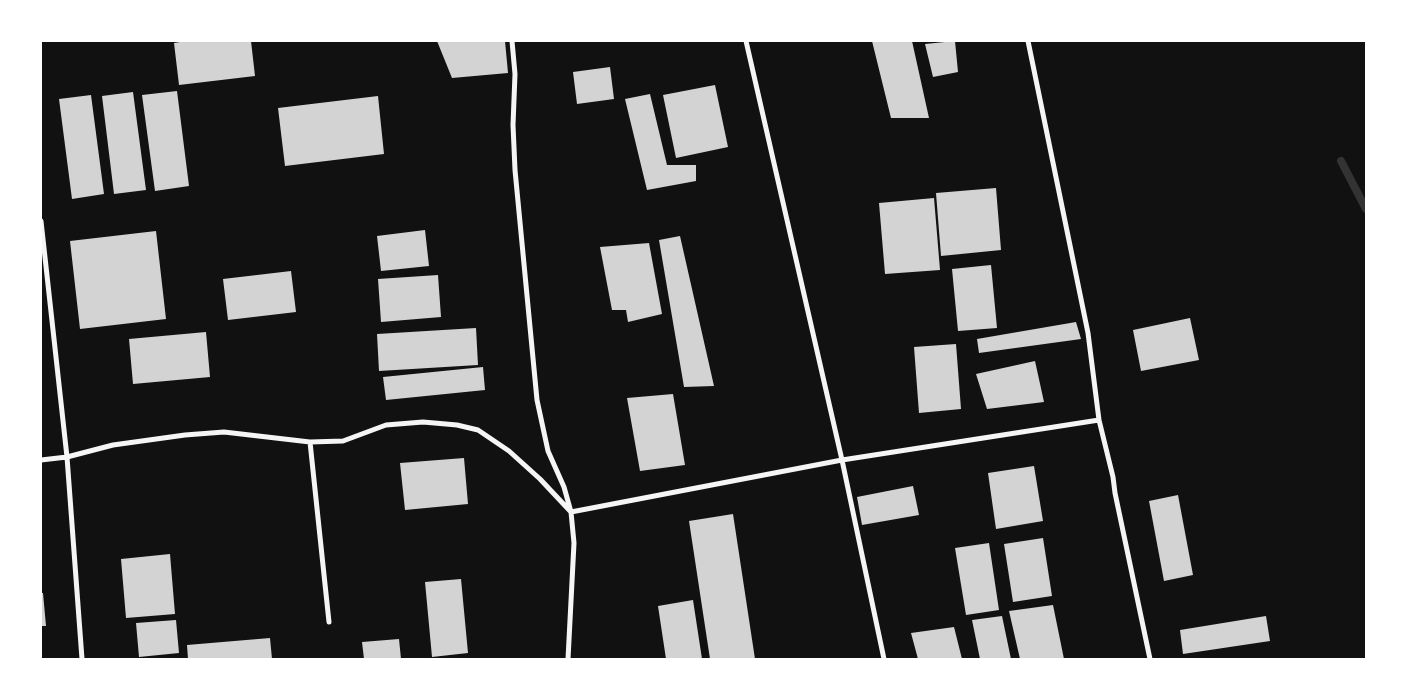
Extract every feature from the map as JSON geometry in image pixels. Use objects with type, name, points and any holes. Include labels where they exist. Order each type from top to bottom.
[{"type":"street","points":[[512,41],[515,74],[513,125],[515,170],[537,400],[548,451],[564,487],[571,512],[574,543],[568,659]]},
{"type":"street","points":[[746,41],[842,460],[884,659]]},
{"type":"street","points":[[1028,41],[1088,333],[1099,420],[1113,477],[1114,493],[1150,659]]},
{"type":"street","points":[[41,221],[67,457],[82,659]]},
{"type":"street","points":[[571,512],[842,460],[1099,420]]},
{"type":"street","points":[[41,460],[67,457],[113,445],[185,434],[224,432],[310,442],[343,440],[386,425],[423,422],[457,425],[478,430],[509,451],[540,479],[571,512]]},
{"type":"street","points":[[310,442],[329,622]]},
{"type":"building","points":[[186,41],[251,41],[255,76],[179,85],[174,43]]},
{"type":"building","points":[[437,41],[505,41],[508,73],[452,78]]},
{"type":"building","points":[[872,41],[912,41],[929,118],[891,118]]},
{"type":"building","points":[[955,41],[958,72],[933,77],[925,44]]},
{"type":"building","points":[[610,67],[614,99],[577,104],[573,72]]},
{"type":"building","points":[[715,85],[728,147],[676,158],[663,95]]},
{"type":"building","points":[[177,91],[189,186],[155,191],[142,95]]},
{"type":"building","points":[[133,92],[146,190],[114,194],[102,96]]},
{"type":"building","points":[[650,94],[667,165],[696,165],[696,181],[647,190],[625,99]]},
{"type":"building","points":[[91,95],[104,194],[72,199],[59,99]]},
{"type":"building","points":[[378,96],[384,154],[285,166],[278,108]]},
{"type":"building","points":[[996,188],[1001,250],[941,256],[936,193]]},
{"type":"building","points":[[934,198],[940,270],[885,274],[879,203]]},
{"type":"building","points":[[425,230],[429,266],[381,271],[377,236]]},
{"type":"building","points":[[156,231],[166,319],[80,329],[70,241]]},
{"type":"building","points":[[680,236],[714,386],[684,387],[659,240]]},
{"type":"building","points":[[649,243],[662,314],[628,322],[626,310],[612,310],[600,247]]},
{"type":"building","points":[[991,265],[997,328],[958,331],[952,269]]},
{"type":"building","points":[[291,271],[296,312],[228,320],[223,279]]},
{"type":"building","points":[[438,275],[441,317],[381,322],[378,279]]},
{"type":"building","points":[[1190,318],[1199,360],[1141,371],[1133,330]]},
{"type":"building","points":[[1076,322],[1081,339],[979,353],[977,339]]},
{"type":"building","points":[[476,328],[478,365],[379,371],[377,334]]},
{"type":"building","points":[[206,332],[210,377],[133,384],[129,339]]},
{"type":"building","points":[[956,344],[961,409],[919,413],[914,347]]},
{"type":"building","points":[[1035,361],[1044,402],[987,409],[976,374]]},
{"type":"building","points":[[483,367],[485,390],[386,400],[383,377]]},
{"type":"building","points":[[673,394],[685,465],[640,471],[627,398]]},
{"type":"building","points":[[464,458],[468,504],[405,510],[400,463]]},
{"type":"building","points":[[1034,466],[1043,521],[996,529],[988,473]]},
{"type":"building","points":[[913,486],[919,515],[862,525],[857,497]]},
{"type":"building","points":[[1178,495],[1193,575],[1164,581],[1149,501]]},
{"type":"building","points":[[733,514],[755,659],[710,659],[689,521]]},
{"type":"building","points":[[1043,538],[1052,596],[1013,602],[1004,544]]},
{"type":"building","points":[[989,543],[999,610],[966,615],[955,548]]},
{"type":"building","points":[[170,554],[175,614],[126,618],[121,559]]},
{"type":"building","points":[[461,579],[468,653],[432,657],[425,582]]},
{"type":"building","points":[[41,593],[43,593],[46,626],[41,626]]},
{"type":"building","points":[[693,600],[702,659],[666,659],[658,606]]},
{"type":"building","points":[[1053,605],[1064,659],[1020,659],[1009,611]]},
{"type":"building","points":[[1002,616],[1011,659],[980,659],[972,620]]},
{"type":"building","points":[[1266,616],[1270,641],[1183,654],[1180,630]]},
{"type":"building","points":[[176,620],[179,653],[139,657],[136,623]]},
{"type":"building","points":[[954,627],[962,659],[918,659],[911,633]]},
{"type":"building","points":[[270,638],[272,659],[188,659],[187,645]]},
{"type":"building","points":[[399,639],[401,659],[364,659],[362,642]]},
{"type":"waterway","points":[[1341,161],[1366,209]]}]
